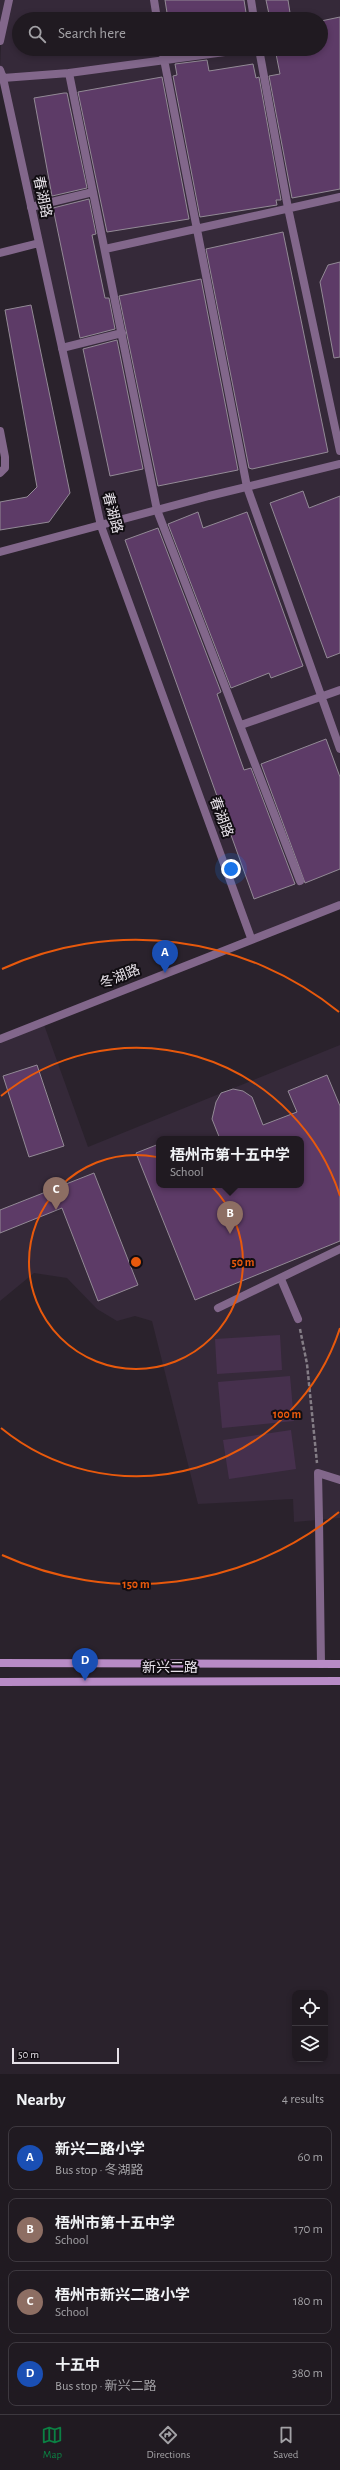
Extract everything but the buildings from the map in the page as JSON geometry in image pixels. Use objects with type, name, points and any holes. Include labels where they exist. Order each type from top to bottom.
[{"type":"main road","name":"新兴二路","points":[[0,1663],[340,1664]]},
{"type":"main road","name":"新兴二路","points":[[0,1682],[340,1681]]},
{"type":"street","points":[[0,40],[1,23],[9,0]]},
{"type":"street","points":[[154,0],[156,12]]},
{"type":"street","points":[[251,0],[253,12]]},
{"type":"street","points":[[163,56],[247,487],[340,749]]},
{"type":"street","points":[[3,78],[69,73],[194,56]]},
{"type":"street","points":[[260,56],[288,208],[340,451]]},
{"type":"street","name":"春湖路","points":[[0,70],[101,526],[252,938]]},
{"type":"street","points":[[69,73],[157,510],[300,881]]},
{"type":"street","points":[[31,207],[93,192]]},
{"type":"street","points":[[105,249],[340,197]]},
{"type":"street","points":[[0,253],[39,243]]},
{"type":"street","points":[[62,348],[122,333]]},
{"type":"street","points":[[0,431],[5,457],[5,468],[0,473]]},
{"type":"street","points":[[0,552],[157,510],[340,464]]},
{"type":"street","points":[[241,725],[340,690]]},
{"type":"street","name":"冬湖路","points":[[0,1039],[252,938],[340,905]]},
{"type":"street","points":[[218,1308],[281,1279],[340,1249]]},
{"type":"street","points":[[281,1279],[298,1319]]},
{"type":"street","points":[[321,1664],[318,1473],[340,1480]]},
{"type":"path","points":[[298,1319],[307,1364],[318,1473]]},
{"type":"shaded area","points":[[0,0],[340,0],[340,905],[251,938],[101,526],[0,70],[2,23],[0,22]]},
{"type":"shaded area","points":[[43,1022],[88,1147],[340,1045],[340,1518],[294,1522],[293,1499],[198,1504],[152,1321],[135,1316],[117,1321],[97,1309],[67,1278],[34,1273],[0,1301],[0,1038]]},
{"type":"shaded area","points":[[280,1335],[282,1370],[217,1374],[215,1339]]},
{"type":"shaded area","points":[[290,1376],[294,1421],[222,1428],[218,1382]]},
{"type":"shaded area","points":[[291,1430],[296,1469],[229,1479],[223,1440]]},
{"type":"place","name":"新兴二路小学","points":[[165,973]]},
{"type":"place","name":"梧州市新兴二路小学","points":[[56,1210]]},
{"type":"place","name":"梧州市第十五中学","points":[[230,1234]]},
{"type":"place","name":"十五中","points":[[85,1681]]}]
